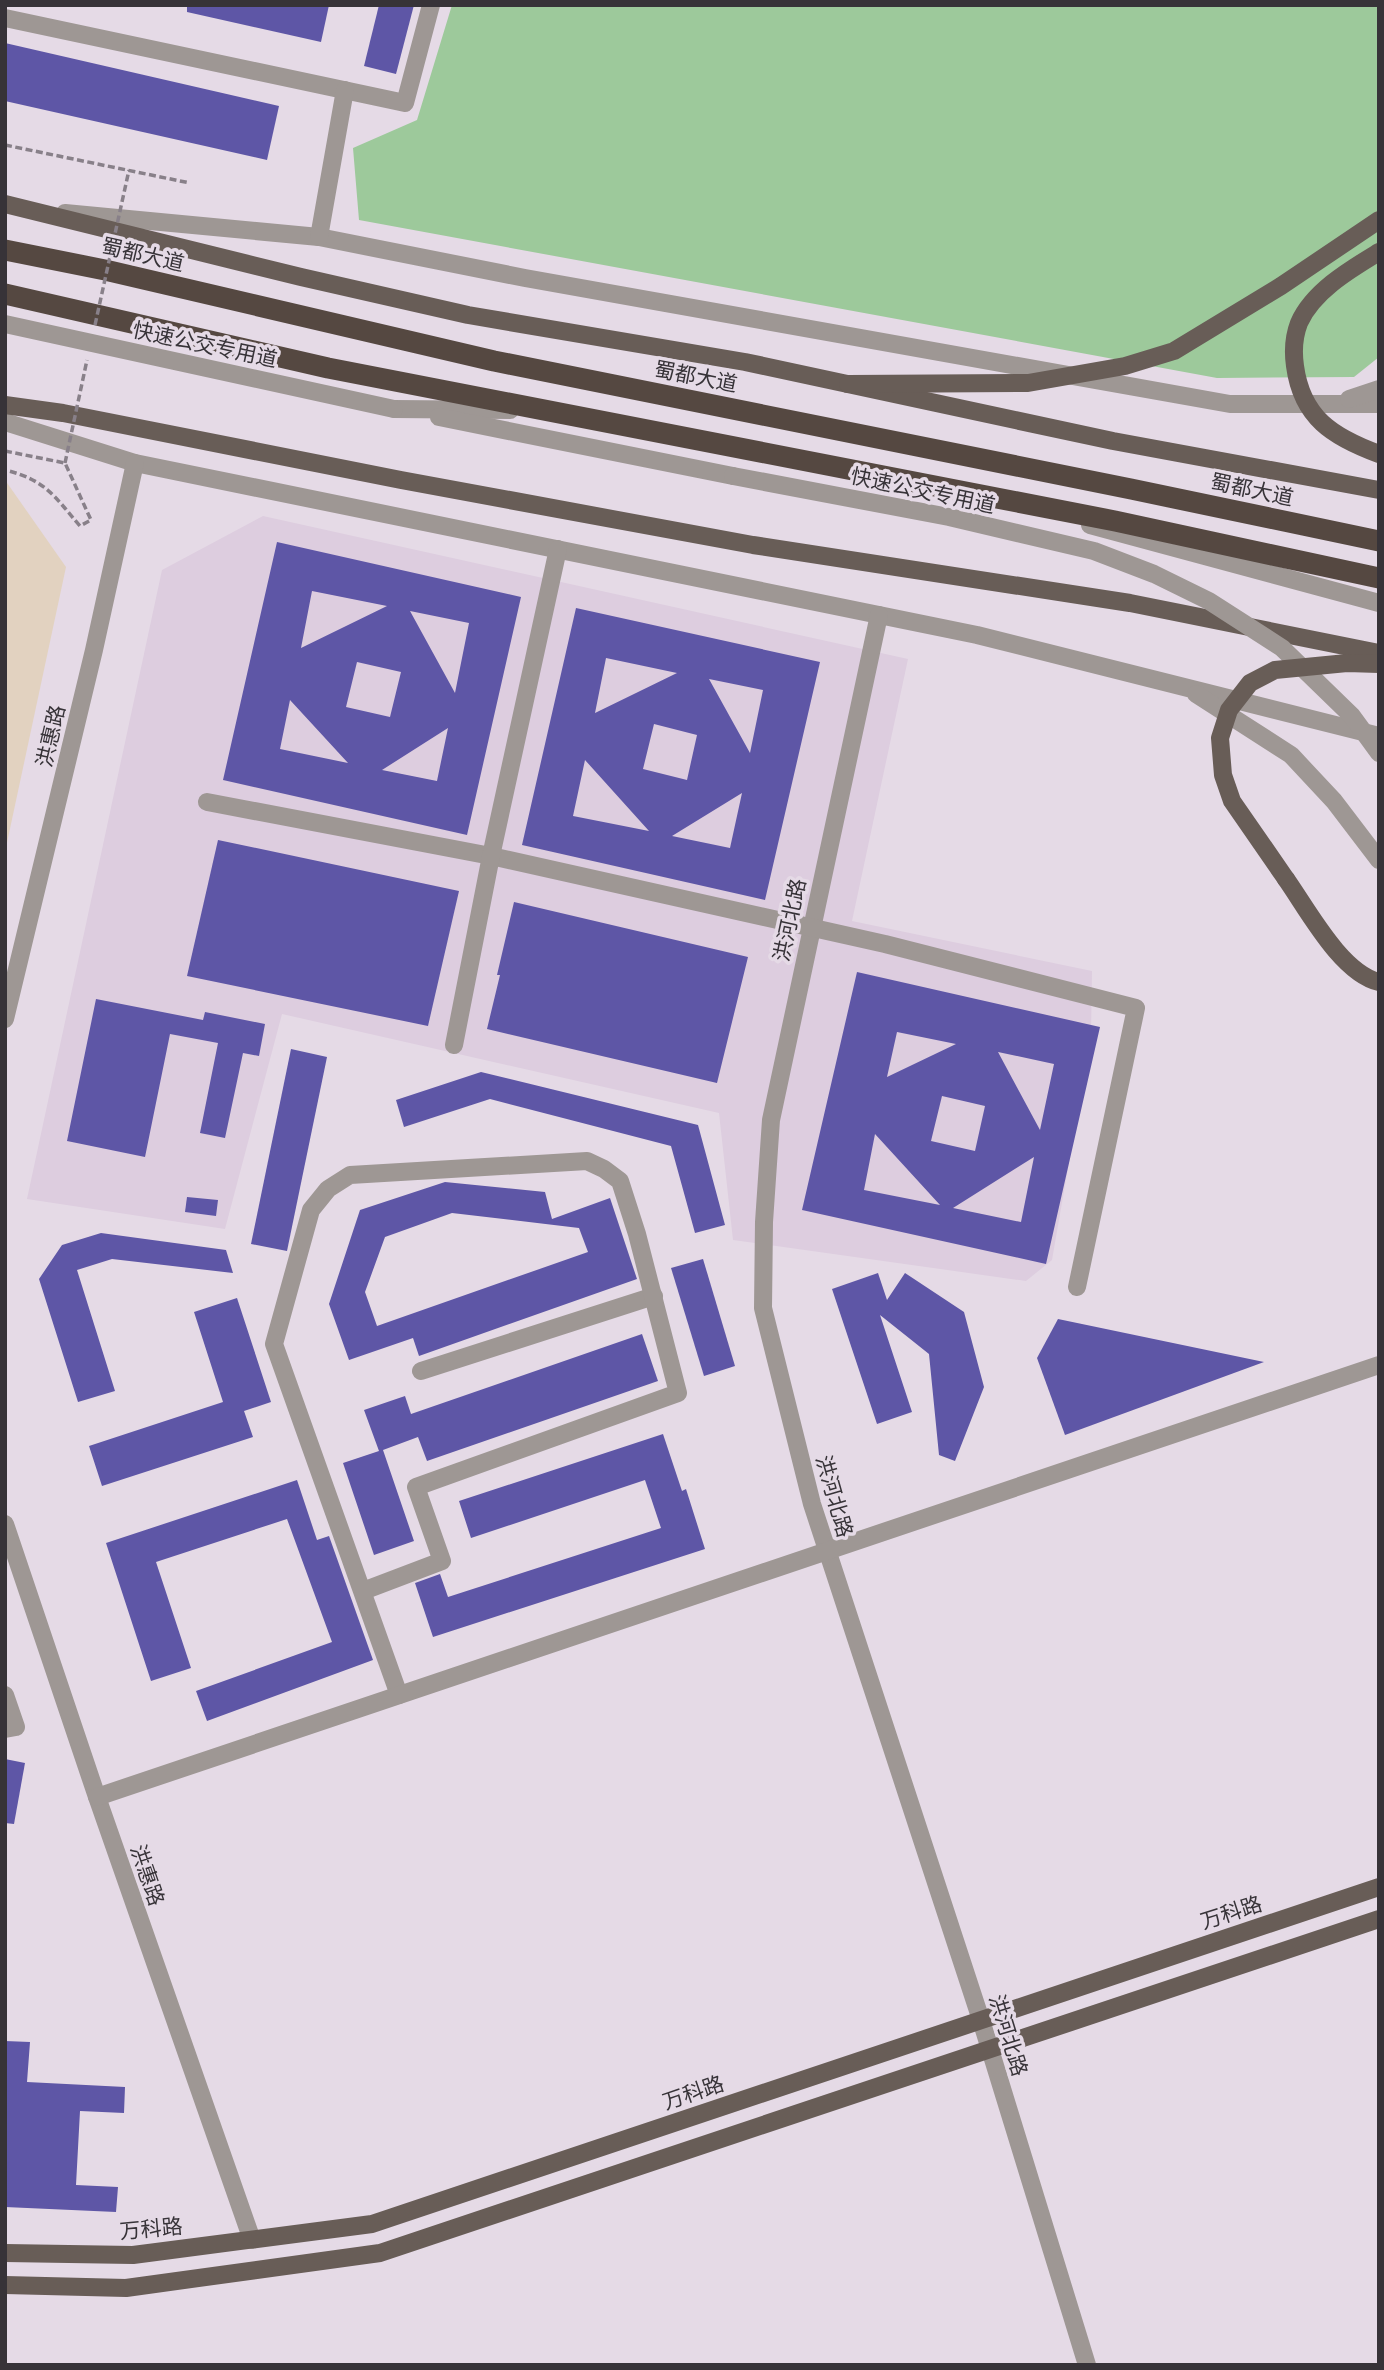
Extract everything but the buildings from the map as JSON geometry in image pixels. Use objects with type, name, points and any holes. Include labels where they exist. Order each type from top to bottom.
[{"type":"highway","name":"蜀都大道","points":[[5,250],[105,270],[494,361],[1379,541]]},
{"type":"highway","points":[[5,294],[342,370],[1115,521],[1379,578]]},
{"type":"main road","points":[[5,204],[468,315],[746,362],[1113,441],[1379,490]]},
{"type":"main road","points":[[848,384],[1028,383],[1125,366],[1162,355],[1174,351],[1280,286],[1379,220]]},
{"type":"main road","points":[[1379,252],[1335,279],[1310,307],[1299,323],[1293,352],[1298,387],[1316,418],[1356,446],[1379,454]]},
{"type":"main road","points":[[5,405],[63,413],[401,480],[753,545],[1130,603],[1379,653]]},
{"type":"main road","points":[[1379,664],[1347,663],[1275,670],[1250,683],[1230,710],[1220,738],[1223,775],[1232,801],[1340,956],[1354,971],[1379,982]]},
{"type":"main road","name":"万科路","points":[[5,2253],[133,2255],[372,2224],[1379,1887]]},
{"type":"main road","points":[[5,2285],[126,2288],[380,2253],[1379,1919]]},
{"type":"street","points":[[5,18],[405,103],[431,5]]},
{"type":"street","points":[[319,237],[345,90]]},
{"type":"street","points":[[38,211],[319,237],[526,278],[1230,404],[1379,404]]},
{"type":"street","name":"快速公交专用道","points":[[5,324],[394,409],[949,517],[1094,551],[1154,574],[1209,601],[1282,648],[1352,716],[1379,753]]},
{"type":"street","points":[[1331,404],[1379,389]]},
{"type":"street","name":"快速公交专用道","points":[[394,409],[521,410],[1087,524],[1379,603]]},
{"type":"street","points":[[5,422],[135,463],[977,635],[1379,736]]},
{"type":"street","name":"洪惠路","points":[[5,1019],[94,650],[135,463]]},
{"type":"street","points":[[454,1045],[491,856],[558,549]]},
{"type":"street","name":"洪河北路","points":[[879,615],[810,927],[771,1120],[764,1222],[763,1307],[809,1491],[981,2020],[1087,2365]]},
{"type":"street","points":[[1184,686],[1291,755],[1334,801],[1379,860]]},
{"type":"street","points":[[207,802],[491,856],[885,944],[1136,1008],[1077,1287]]},
{"type":"street","points":[[363,1591],[442,1561],[416,1487],[678,1393],[654,1296],[620,1181],[604,1169],[587,1161],[350,1175],[328,1189],[311,1210],[274,1344],[399,1695]]},
{"type":"street","points":[[421,1371],[654,1296]]},
{"type":"street","points":[[97,1797],[1379,1366]]},
{"type":"street","name":"洪惠路","points":[[5,1524],[12,1566],[97,1797],[252,2240]]},
{"type":"street","points":[[5,1695],[16,1727],[5,1729]]},
{"type":"path","points":[[5,145],[190,183]]},
{"type":"path","points":[[94,330],[129,170]]},
{"type":"path","points":[[5,470],[22,474],[47,487],[80,526],[91,520],[65,463],[88,356]]},
{"type":"path","points":[[6,451],[65,463]]},
{"type":"shaded area","points":[[5,480],[66,567],[5,852]]},
{"type":"shaded area","points":[[263,516],[908,659],[852,921],[1092,971],[1091,1036],[1052,1260],[1026,1281],[733,1240],[719,1113],[282,1014],[225,1229],[27,1199],[162,570]]},
{"type":"green space","points":[[452,5],[1379,5],[1379,357],[1354,377],[1217,378],[359,220],[353,148],[417,120]]}]
